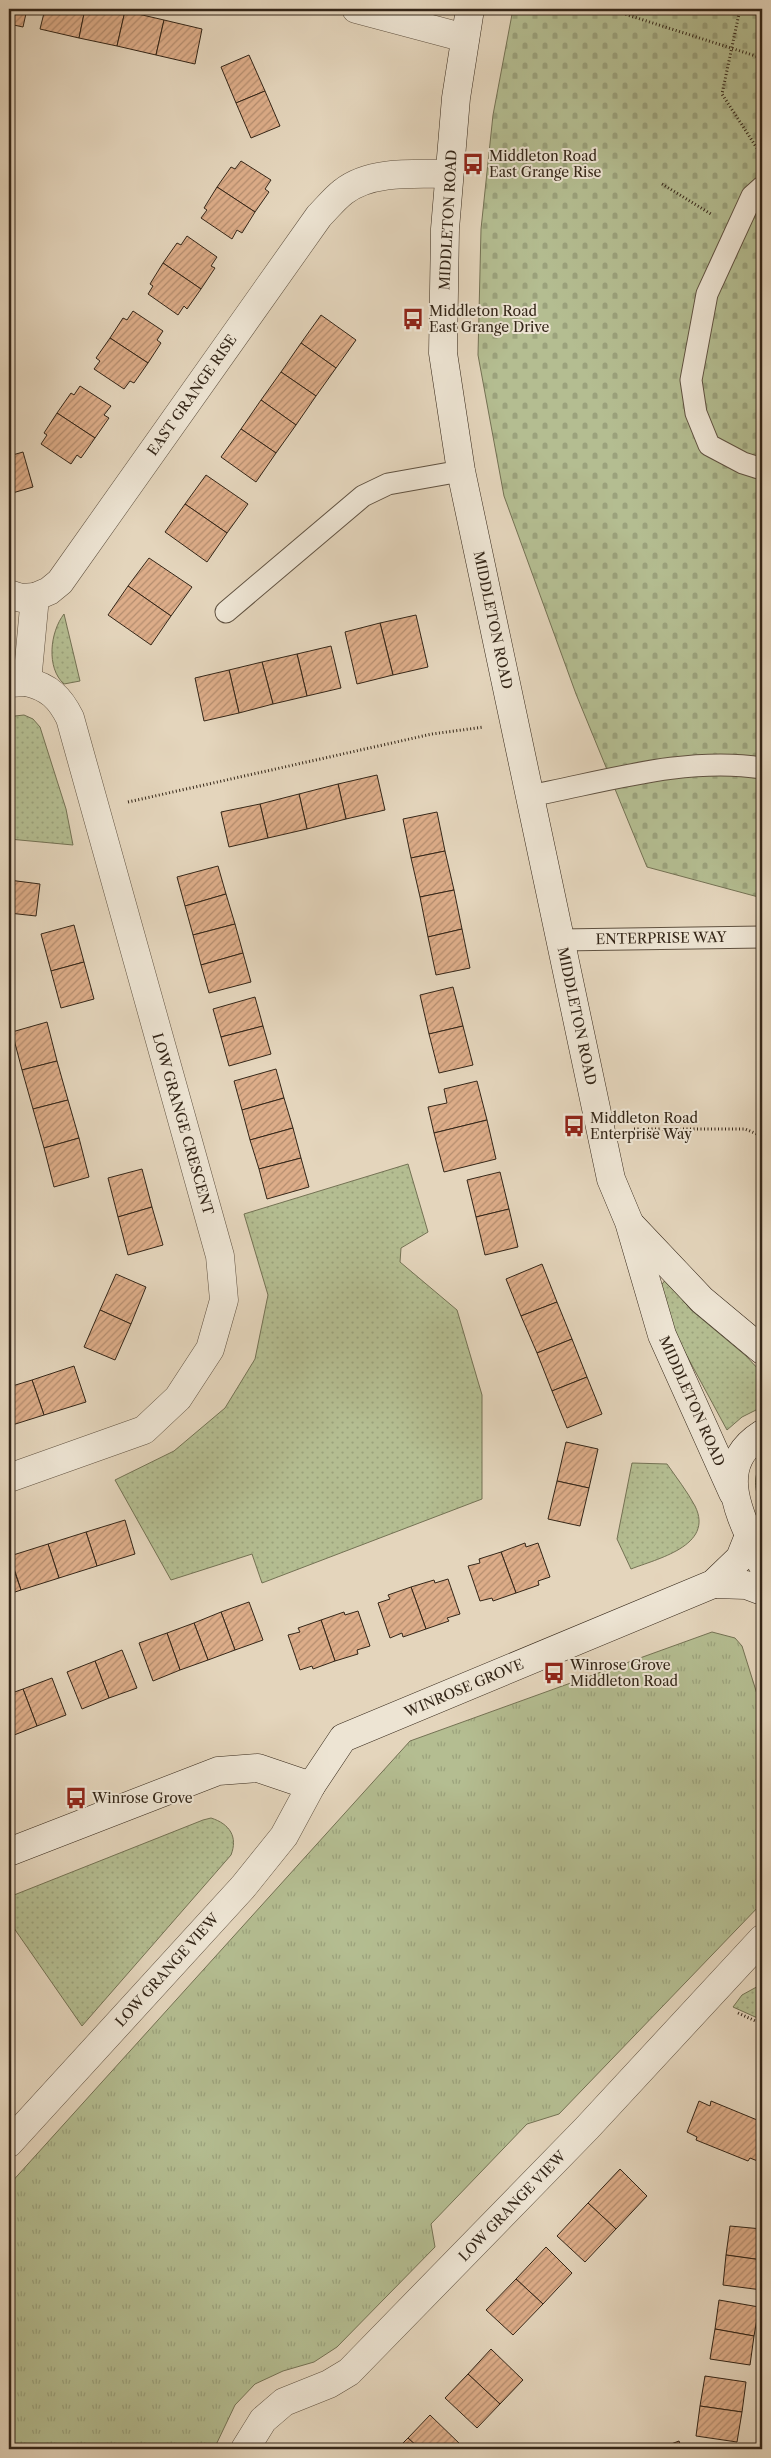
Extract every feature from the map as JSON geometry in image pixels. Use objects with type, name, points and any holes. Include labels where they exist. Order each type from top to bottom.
[{"type":"street","points":[[356,9],[465,38]]},
{"type":"street","name":"MIDDLETON ROAD","points":[[470,9],[448,174],[443,353],[461,471],[611,1179],[628,1222],[662,1336],[733,1493],[762,1564]]},
{"type":"street","name":"EAST GRANGE RISE","points":[[35,597],[49,591],[60,582],[319,216],[344,190],[374,178],[405,174],[448,174]]},
{"type":"street","points":[[9,594],[21,598],[35,597],[18,682]]},
{"type":"street","name":"LOW GRANGE CRESCENT","points":[[9,1478],[144,1430],[178,1398],[210,1349],[224,1300],[220,1256],[70,718],[63,703],[51,691],[18,682]]},
{"type":"street","name":"MIDDLETON ROAD","points":[[628,1222],[702,1300],[762,1350]]},
{"type":"street","name":"MIDDLETON ROAD","points":[[733,1493],[734,1473],[741,1455],[754,1439],[762,1434]]},
{"type":"street","name":"WINROSE GROVE","points":[[311,1786],[343,1738],[714,1584],[740,1558],[750,1533]]},
{"type":"street","name":"WINROSE GROVE","points":[[714,1584],[746,1585],[762,1591]]},
{"type":"street","points":[[9,1852],[218,1771],[258,1768],[311,1786]]},
{"type":"street","name":"LOW GRANGE VIEW","points":[[9,2143],[243,1887],[284,1836],[311,1786]]},
{"type":"street","name":"LOW GRANGE VIEW","points":[[245,2449],[263,2420],[284,2402],[329,2384],[350,2372],[587,2128],[762,1938]]},
{"type":"lane","points":[[762,187],[752,196],[707,294],[691,380],[696,413],[709,445],[743,463],[762,469]]},
{"type":"lane","points":[[226,612],[363,496],[388,484],[461,471]]},
{"type":"lane","points":[[529,796],[690,765],[735,764],[762,768]]},
{"type":"lane","name":"ENTERPRISE WAY","points":[[560,940],[762,937]]},
{"type":"path","points":[[609,9],[762,58]]},
{"type":"path","points":[[740,9],[722,94],[762,156]]},
{"type":"path","points":[[662,184],[736,230]]},
{"type":"path","points":[[96,812],[142,798],[432,734],[514,724]]},
{"type":"path","points":[[601,1130],[745,1130],[762,1136]]},
{"type":"green space","points":[[513,9],[762,9],[762,898],[647,867],[576,694],[504,496],[478,355],[481,229],[493,115]]},
{"type":"green space","points":[[64,614],[80,681],[64,684],[54,669],[52,650],[56,630]]},
{"type":"green space","points":[[24,715],[33,719],[40,727],[66,809],[73,845],[9,839],[9,720],[15,716]]},
{"type":"green space","points":[[408,1164],[428,1232],[401,1248],[400,1262],[457,1310],[482,1395],[482,1499],[262,1583],[252,1554],[171,1580],[115,1480],[174,1451],[225,1408],[255,1359],[268,1295],[244,1214]]},
{"type":"green space","points":[[666,1279],[691,1310],[746,1356],[762,1373],[762,1407],[742,1417],[727,1430],[668,1321],[659,1288]]},
{"type":"green space","points":[[632,1463],[667,1464],[692,1500],[699,1520],[697,1531],[690,1541],[680,1549],[631,1569],[617,1539]]},
{"type":"green space","points":[[762,1463],[762,1509],[756,1491],[756,1480]]},
{"type":"green space","points":[[712,1632],[735,1638],[742,1646],[762,1710],[762,1903],[559,2114],[527,2124],[431,2224],[435,2247],[337,2347],[314,2362],[283,2371],[255,2384],[235,2405],[214,2449],[9,2449],[9,2185],[410,1741]]},
{"type":"green space","points":[[211,1818],[223,1824],[231,1832],[234,1842],[231,1855],[82,2026],[9,1921],[9,1897]]},
{"type":"green space","points":[[762,1984],[762,2020],[733,2007],[742,1995]]},
{"type":"building","points":[[9,9],[27,9],[23,27],[9,24]]},
{"type":"building","points":[[45,9],[85,9],[79,38],[40,29]]},
{"type":"building","points":[[85,9],[125,11],[117,46],[79,38]]},
{"type":"building","points":[[125,11],[164,20],[156,55],[117,46]]},
{"type":"building","points":[[164,20],[202,29],[195,64],[156,55]]},
{"type":"building","points":[[249,55],[265,91],[236,103],[221,67]]},
{"type":"building","points":[[265,91],[280,126],[251,138],[236,103]]},
{"type":"building","points":[[241,161],[271,180],[265,189],[269,192],[255,212],[217,187],[231,167],[235,169]]},
{"type":"building","points":[[217,187],[255,212],[242,233],[237,230],[232,239],[201,218],[207,210],[204,208]]},
{"type":"building","points":[[187,236],[217,257],[211,266],[215,268],[201,289],[163,263],[177,243],[181,245]]},
{"type":"building","points":[[163,263],[201,289],[187,309],[184,306],[178,315],[148,294],[153,286],[150,284]]},
{"type":"building","points":[[133,311],[163,331],[157,340],[161,343],[148,363],[110,338],[123,318],[127,320]]},
{"type":"building","points":[[321,315],[356,340],[336,368],[301,343]]},
{"type":"building","points":[[110,338],[148,363],[134,383],[130,381],[124,389],[94,369],[100,361],[96,358]]},
{"type":"building","points":[[301,343],[336,368],[316,396],[281,372]]},
{"type":"building","points":[[281,372],[316,396],[296,425],[261,400]]},
{"type":"building","points":[[80,386],[111,406],[104,415],[109,418],[95,438],[57,413],[71,393],[74,395]]},
{"type":"building","points":[[261,400],[296,425],[276,453],[241,429]]},
{"type":"building","points":[[57,413],[95,438],[81,458],[77,455],[71,464],[41,444],[47,435],[44,433]]},
{"type":"building","points":[[241,429],[276,453],[256,482],[221,457]]},
{"type":"building","points":[[23,452],[33,487],[9,494],[9,456]]},
{"type":"building","points":[[206,475],[248,504],[227,533],[185,504]]},
{"type":"building","points":[[185,504],[227,533],[207,562],[165,532]]},
{"type":"building","points":[[149,558],[192,587],[171,616],[128,586]]},
{"type":"building","points":[[128,586],[171,616],[151,645],[108,615]]},
{"type":"building","points":[[416,615],[428,667],[393,675],[380,623]]},
{"type":"building","points":[[380,623],[393,675],[357,684],[345,632]]},
{"type":"building","points":[[331,646],[341,688],[307,696],[297,654]]},
{"type":"building","points":[[297,654],[307,696],[273,704],[262,662]]},
{"type":"building","points":[[262,662],[273,704],[239,713],[229,670]]},
{"type":"building","points":[[229,670],[239,713],[204,721],[195,678]]},
{"type":"building","points":[[377,775],[385,810],[346,819],[338,784]]},
{"type":"building","points":[[338,784],[346,819],[307,829],[299,794]]},
{"type":"building","points":[[299,794],[307,829],[268,838],[260,804]]},
{"type":"building","points":[[260,804],[268,838],[229,847],[221,812]]},
{"type":"building","points":[[437,812],[445,851],[411,858],[403,819]]},
{"type":"building","points":[[445,851],[454,890],[420,897],[411,858]]},
{"type":"building","points":[[218,866],[226,894],[185,906],[177,877]]},
{"type":"building","points":[[9,880],[40,884],[36,916],[9,913]]},
{"type":"building","points":[[454,890],[462,929],[428,937],[420,897]]},
{"type":"building","points":[[226,894],[235,924],[193,935],[185,906]]},
{"type":"building","points":[[235,924],[243,953],[201,965],[193,935]]},
{"type":"building","points":[[74,925],[84,962],[51,971],[41,934]]},
{"type":"building","points":[[462,929],[470,968],[436,975],[428,937]]},
{"type":"building","points":[[243,953],[251,982],[209,993],[201,965]]},
{"type":"building","points":[[84,962],[94,999],[61,1008],[51,971]]},
{"type":"building","points":[[453,987],[463,1026],[429,1034],[420,995]]},
{"type":"building","points":[[255,997],[263,1026],[221,1037],[213,1009]]},
{"type":"building","points":[[47,1022],[57,1061],[22,1070],[12,1032]]},
{"type":"building","points":[[263,1026],[271,1054],[229,1066],[221,1037]]},
{"type":"building","points":[[463,1026],[473,1065],[439,1073],[429,1034]]},
{"type":"building","points":[[57,1061],[68,1100],[33,1109],[22,1070]]},
{"type":"building","points":[[276,1069],[284,1098],[242,1110],[234,1081]]},
{"type":"building","points":[[477,1081],[487,1120],[434,1133],[428,1107],[447,1103],[444,1089]]},
{"type":"building","points":[[284,1098],[293,1128],[250,1140],[242,1110]]},
{"type":"building","points":[[68,1100],[79,1138],[44,1148],[33,1109]]},
{"type":"building","points":[[487,1120],[496,1159],[444,1172],[434,1133]]},
{"type":"building","points":[[293,1128],[301,1158],[259,1169],[250,1140]]},
{"type":"building","points":[[79,1138],[89,1177],[54,1187],[44,1148]]},
{"type":"building","points":[[301,1158],[309,1187],[267,1199],[259,1169]]},
{"type":"building","points":[[142,1169],[152,1207],[118,1217],[108,1178]]},
{"type":"building","points":[[500,1172],[509,1209],[476,1217],[467,1180]]},
{"type":"building","points":[[152,1207],[163,1245],[128,1255],[118,1217]]},
{"type":"building","points":[[509,1209],[518,1247],[485,1255],[476,1217]]},
{"type":"building","points":[[542,1264],[557,1302],[521,1316],[506,1279]]},
{"type":"building","points":[[116,1274],[146,1287],[131,1324],[100,1310]]},
{"type":"building","points":[[557,1302],[572,1339],[537,1353],[521,1316]]},
{"type":"building","points":[[100,1310],[131,1324],[115,1360],[84,1347]]},
{"type":"building","points":[[572,1339],[587,1377],[552,1391],[537,1353]]},
{"type":"building","points":[[74,1366],[86,1402],[44,1415],[32,1380]]},
{"type":"building","points":[[587,1377],[602,1414],[567,1428],[552,1391]]},
{"type":"building","points":[[32,1380],[44,1415],[9,1426],[9,1387]]},
{"type":"building","points":[[566,1442],[598,1449],[589,1488],[557,1481]]},
{"type":"building","points":[[557,1481],[589,1488],[580,1526],[548,1519]]},
{"type":"building","points":[[125,1520],[135,1554],[97,1566],[86,1532]]},
{"type":"building","points":[[86,1532],[97,1566],[59,1578],[48,1544]]},
{"type":"building","points":[[525,1543],[526,1547],[538,1543],[550,1577],[538,1581],[539,1585],[516,1593],[501,1552]]},
{"type":"building","points":[[48,1544],[59,1578],[21,1590],[10,1556]]},
{"type":"building","points":[[501,1552],[516,1593],[493,1601],[492,1598],[480,1601],[468,1566],[480,1563],[479,1559]]},
{"type":"building","points":[[9,1556],[21,1590],[9,1594]]},
{"type":"building","points":[[448,1579],[460,1614],[447,1618],[449,1621],[426,1629],[411,1587],[434,1580],[435,1583]]},
{"type":"building","points":[[411,1587],[426,1629],[403,1637],[402,1633],[390,1638],[378,1603],[390,1599],[388,1595]]},
{"type":"building","points":[[249,1602],[263,1640],[235,1650],[221,1612]]},
{"type":"building","points":[[358,1611],[370,1646],[357,1650],[358,1654],[335,1661],[321,1620],[344,1612],[345,1615]]},
{"type":"building","points":[[221,1612],[235,1650],[208,1660],[194,1623]]},
{"type":"building","points":[[321,1620],[335,1661],[313,1669],[312,1666],[300,1670],[288,1635],[300,1632],[298,1628]]},
{"type":"building","points":[[194,1623],[208,1660],[180,1670],[167,1633]]},
{"type":"building","points":[[167,1633],[180,1670],[153,1681],[139,1643]]},
{"type":"building","points":[[122,1650],[137,1688],[109,1698],[95,1661]]},
{"type":"building","points":[[95,1661],[109,1698],[82,1709],[67,1672]]},
{"type":"building","points":[[52,1678],[66,1715],[37,1726],[23,1689]]},
{"type":"building","points":[[23,1689],[37,1726],[9,1737],[9,1694]]},
{"type":"building","points":[[699,2101],[710,2106],[711,2101],[762,2122],[762,2156],[760,2162],[750,2158],[748,2161],[696,2140],[697,2137],[687,2132]]},
{"type":"building","points":[[620,2169],[647,2196],[616,2229],[588,2203]]},
{"type":"building","points":[[588,2203],[616,2229],[585,2262],[557,2236]]},
{"type":"building","points":[[730,2226],[762,2229],[762,2260],[726,2255]]},
{"type":"building","points":[[546,2247],[572,2273],[543,2304],[516,2279]]},
{"type":"building","points":[[726,2255],[762,2260],[762,2290],[723,2285]]},
{"type":"building","points":[[516,2279],[543,2304],[513,2335],[486,2310]]},
{"type":"building","points":[[719,2300],[759,2307],[754,2336],[715,2329]]},
{"type":"building","points":[[715,2329],[754,2336],[750,2365],[710,2359]]},
{"type":"building","points":[[491,2349],[523,2380],[500,2404],[468,2374]]},
{"type":"building","points":[[468,2374],[500,2404],[477,2428],[445,2398]]},
{"type":"building","points":[[705,2376],[746,2382],[742,2412],[700,2406]]},
{"type":"building","points":[[700,2406],[742,2412],[737,2442],[696,2436]]},
{"type":"building","points":[[430,2415],[461,2445],[457,2449],[420,2449],[408,2438]]},
{"type":"building","points":[[408,2438],[420,2449],[397,2449]]},
{"type":"building","points":[[679,2441],[682,2449],[658,2449]]},
{"type":"place","name":"Middleton Road East Grange Rise","points":[[473,164]]},
{"type":"place","name":"Middleton Road East Grange Drive","points":[[413,319]]},
{"type":"place","name":"Middleton Road Enterprise Way","points":[[574,1126]]},
{"type":"place","name":"Winrose Grove Middleton Road","points":[[554,1673]]},
{"type":"place","name":"Winrose Grove","points":[[76,1798]]}]
